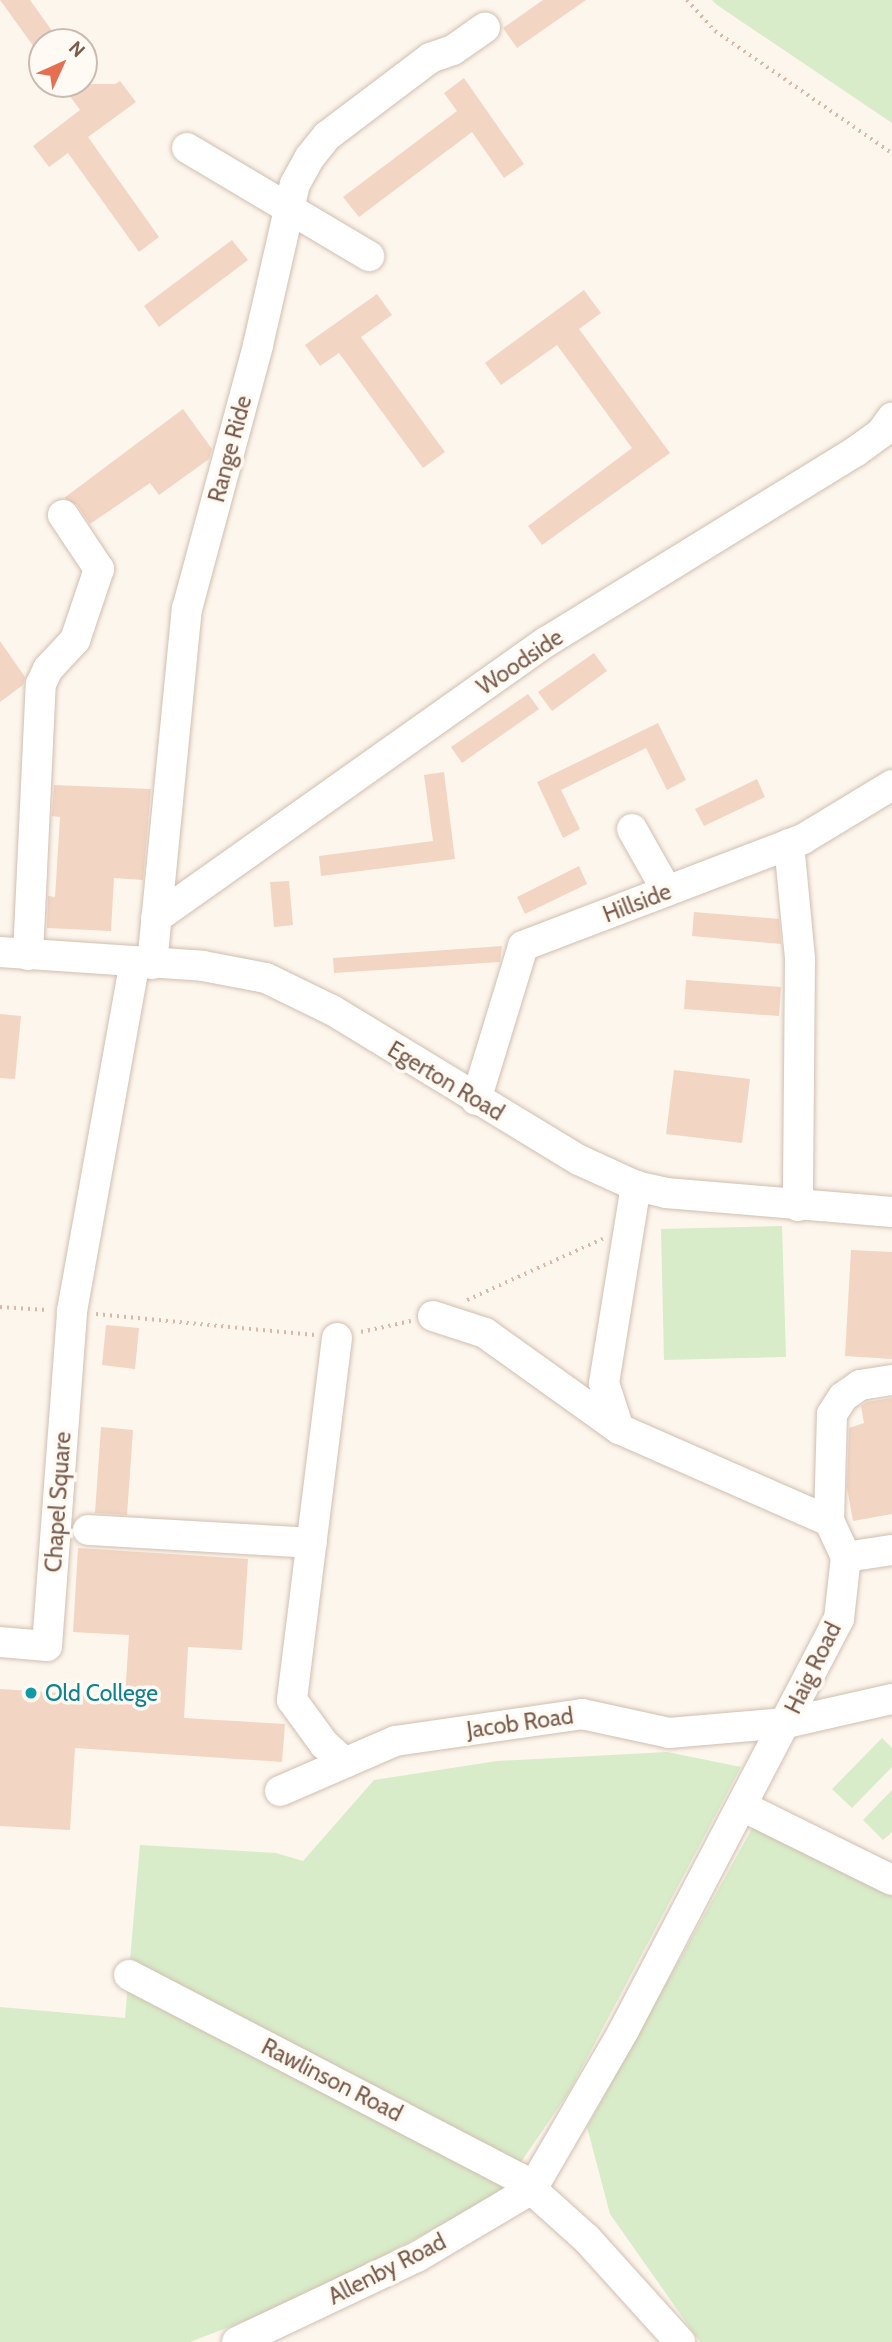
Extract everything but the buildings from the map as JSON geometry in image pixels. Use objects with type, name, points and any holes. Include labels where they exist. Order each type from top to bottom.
[{"type":"street","name":"Range Ride","points":[[72,1311],[143,963],[156,918],[187,608],[258,345],[295,184],[310,157],[327,136],[430,58],[453,50],[485,28]]},
{"type":"street","points":[[187,148],[289,211],[369,256]]},
{"type":"street","name":"Woodside","points":[[156,918],[546,642],[888,432]]},
{"type":"street","points":[[14,953],[41,684],[48,669],[75,640],[99,569],[63,515]]},
{"type":"street","name":"Hillside","points":[[476,1100],[523,946],[789,845],[892,785]]},
{"type":"street","points":[[632,829],[667,891]]},
{"type":"street","points":[[789,845],[800,960],[798,1206]]},
{"type":"street","name":"Egerton Road","points":[[14,953],[204,966],[266,978],[332,1010],[476,1100],[579,1160],[636,1186],[666,1193],[892,1212]]},
{"type":"street","points":[[619,1429],[604,1383],[627,1228],[636,1186]]},
{"type":"street","name":"Chapel Square","points":[[0,1642],[47,1646],[72,1311]]},
{"type":"street","points":[[433,1316],[485,1334],[619,1429],[829,1521]]},
{"type":"street","points":[[337,1338],[292,1700],[324,1744],[345,1763]]},
{"type":"street","points":[[892,1380],[860,1385],[843,1397],[832,1414],[829,1521],[846,1556],[892,1550]]},
{"type":"street","points":[[88,1530],[312,1544]]},
{"type":"street","name":"Haig Road","points":[[532,2189],[624,2030],[839,1619],[846,1556]]},
{"type":"street","name":"Jacob Road","points":[[280,1791],[395,1741],[582,1714],[669,1733],[786,1723],[892,1699]]},
{"type":"street","points":[[742,1806],[892,1880]]},
{"type":"street","name":"Rawlinson Road","points":[[129,1975],[519,2178],[587,2239],[680,2342]]},
{"type":"street","name":"Allenby Road","points":[[237,2342],[417,2257],[532,2189]]},
{"type":"path","points":[[687,0],[715,31],[892,153]]},
{"type":"path","points":[[0,1307],[72,1311],[337,1338],[433,1316],[627,1228]]},
{"type":"green space","points":[[712,0],[892,0],[892,123],[717,5]]},
{"type":"green space","points":[[782,1226],[786,1357],[664,1360],[661,1229]]},
{"type":"green space","points":[[882,1738],[892,1748],[892,1767],[852,1808],[832,1789]]},
{"type":"green space","points":[[667,1752],[741,1767],[569,2092],[499,2194],[304,2298],[190,2342],[0,2342],[0,2007],[125,2018],[140,1845],[276,1853],[303,1861],[374,1780],[497,1761]]},
{"type":"green space","points":[[892,1790],[892,1832],[883,1840],[863,1820]]},
{"type":"green space","points":[[755,1823],[892,1892],[892,2342],[700,2342],[610,2214],[587,2127]]},
{"type":"place","name":"Old College","points":[[31,1693]]}]
